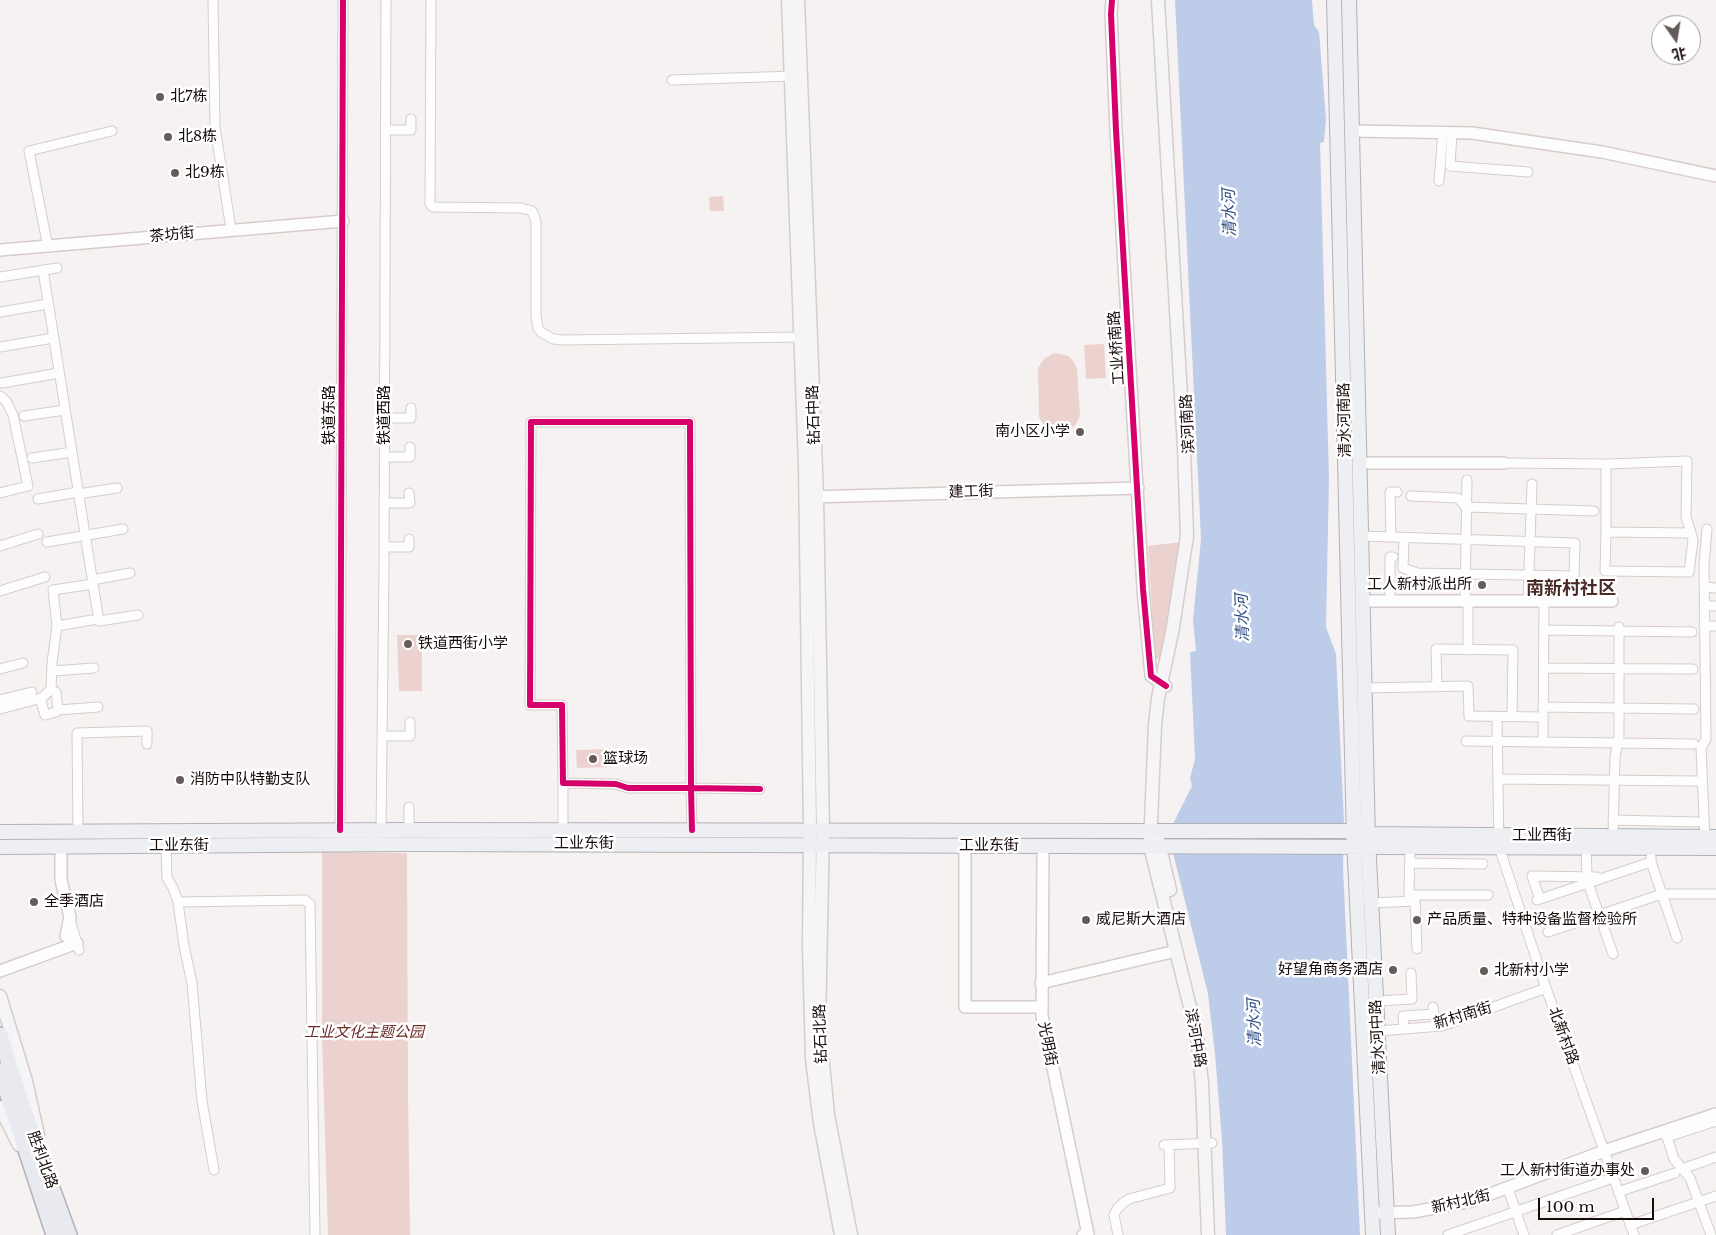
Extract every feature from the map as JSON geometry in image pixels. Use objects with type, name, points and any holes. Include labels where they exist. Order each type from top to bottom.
[{"type":"highway","points":[[0,1035],[11,1086]]},
{"type":"highway","points":[[0,1072],[11,1086]]},
{"type":"highway","name":"胜利北路","points":[[11,1086],[40,1174],[54,1235]]},
{"type":"highway","name":"胜利北路","points":[[40,1174],[69,1235]]},
{"type":"main road","name":"钻石中路","points":[[788,0],[796,76]]},
{"type":"main road","name":"钻石中路","points":[[798,0],[796,76],[811,496],[817,830]]},
{"type":"main road","name":"滨河南路","points":[[1158,0],[1187,536],[1164,684],[1160,725],[1159,846]]},
{"type":"main road","name":"滨河南路","points":[[1164,0],[1189,444],[1191,533],[1189,572],[1164,684]]},
{"type":"main road","name":"清水河南路","points":[[1334,0],[1356,837]]},
{"type":"main road","name":"清水河南路","points":[[1349,0],[1367,811],[1356,837]]},
{"type":"main road","points":[[1367,811],[1376,827],[1392,841],[1372,857],[1369,864]]},
{"type":"main road","name":"工业东街","points":[[0,832],[340,830],[1158,831],[1356,837]]},
{"type":"main road","name":"钻石北路","points":[[817,830],[809,947],[812,1059],[820,1123],[841,1235]]},
{"type":"main road","points":[[138,831],[138,846]]},
{"type":"main road","points":[[189,831],[189,846]]},
{"type":"main road","name":"工业西街","points":[[1586,842],[1613,836],[1650,842]]},
{"type":"main road","name":"工业东街","points":[[3,848],[405,844],[1159,846],[1356,837]]},
{"type":"main road","name":"工业西街","points":[[1356,837],[1392,841],[1710,842]]},
{"type":"main road","name":"清水河中路","points":[[1356,837],[1352,852],[1354,856],[1373,1235]]},
{"type":"main road","name":"清水河中路","points":[[1356,837],[1369,864],[1388,1235]]},
{"type":"main road","name":"工业西街","points":[[1392,841],[1410,847],[1499,841]]},
{"type":"main road","name":"钻石北路","points":[[816,845],[819,1023],[828,1115],[851,1235]]},
{"type":"main road","name":"滨河中路","points":[[1159,846],[1176,951],[1197,1035],[1216,1235]]},
{"type":"main road","name":"滨河中路","points":[[1159,846],[1206,1037],[1208,1056],[1208,1235]]},
{"type":"main road","points":[[0,996],[26,1081],[40,1174]]},
{"type":"main road","points":[[0,1107],[5,1126],[40,1174]]},
{"type":"street","points":[[213,0],[214,127],[231,229]]},
{"type":"street","name":"铁道东路","points":[[340,830],[343,0]]},
{"type":"street","name":"铁道西路","points":[[381,830],[385,457],[386,0]]},
{"type":"street","points":[[431,0],[430,204],[433,207],[521,208],[532,211],[536,221],[536,316],[538,328],[541,332],[553,339],[562,340],[806,337]]},
{"type":"street","name":"工业桥南路","points":[[1112,0],[1116,130],[1144,589],[1151,676],[1164,684]]},
{"type":"street","points":[[672,80],[796,76]]},
{"type":"street","points":[[386,130],[411,130],[411,120]]},
{"type":"street","points":[[48,246],[29,151],[112,131]]},
{"type":"street","points":[[1351,131],[1472,133],[1602,152],[1716,176]]},
{"type":"street","points":[[1448,133],[1450,166],[1528,172]]},
{"type":"street","points":[[1439,181],[1448,133]]},
{"type":"street","name":"茶坊街","points":[[0,250],[343,220]]},
{"type":"street","points":[[0,277],[57,268]]},
{"type":"street","points":[[42,270],[99,621],[138,615]]},
{"type":"street","points":[[0,312],[48,304]]},
{"type":"street","points":[[0,347],[53,338]]},
{"type":"street","points":[[2,383],[59,373]]},
{"type":"street","points":[[0,396],[6,401],[13,415],[28,486],[0,493]]},
{"type":"street","points":[[385,418],[411,418],[410,408]]},
{"type":"street","points":[[24,416],[65,410]]},
{"type":"street","points":[[563,830],[562,705],[530,705],[531,422],[690,422],[692,830]]},
{"type":"street","points":[[385,457],[410,457],[410,447]]},
{"type":"street","points":[[32,458],[72,452]]},
{"type":"street","points":[[1359,462],[1606,464],[1687,461],[1686,517],[1693,540],[1689,572],[1606,571],[1606,464]]},
{"type":"street","points":[[1467,480],[1466,601],[1468,650]]},
{"type":"street","points":[[1528,600],[1532,484]]},
{"type":"street","points":[[38,499],[117,488]]},
{"type":"street","name":"建工街","points":[[811,496],[1138,488]]},
{"type":"street","points":[[1391,537],[1390,492],[1397,492]]},
{"type":"street","points":[[384,503],[410,503],[409,493]]},
{"type":"street","points":[[1411,496],[1458,498],[1466,507],[1594,511]]},
{"type":"street","points":[[47,542],[123,529]]},
{"type":"street","points":[[1707,529],[1704,587],[1706,739],[1701,748],[1710,842]]},
{"type":"street","points":[[1606,532],[1691,533]]},
{"type":"street","points":[[0,546],[38,534]]},
{"type":"street","points":[[1361,536],[1576,543],[1574,576],[1417,573],[1403,568],[1404,538]]},
{"type":"street","points":[[384,547],[409,547],[409,539]]},
{"type":"street","points":[[1706,547],[1716,547]]},
{"type":"street","points":[[1390,601],[1390,557],[1393,558]]},
{"type":"street","points":[[98,707],[58,710],[56,692],[52,689],[57,626],[53,590],[130,573]]},
{"type":"street","points":[[0,591],[45,577]]},
{"type":"street","points":[[1704,587],[1716,588]]},
{"type":"street","points":[[1544,600],[1544,741]]},
{"type":"street","points":[[1363,601],[1612,601]]},
{"type":"street","points":[[1704,606],[1716,606]]},
{"type":"street","points":[[57,626],[92,620]]},
{"type":"street","points":[[1704,626],[1716,626]]},
{"type":"street","points":[[1544,630],[1619,629],[1692,632]]},
{"type":"street","points":[[1613,836],[1618,743],[1619,629]]},
{"type":"street","points":[[1437,687],[1436,650],[1513,650],[1512,716]]},
{"type":"street","points":[[0,669],[23,663]]},
{"type":"street","points":[[52,671],[94,668]]},
{"type":"street","points":[[1544,668],[1693,669]]},
{"type":"street","points":[[1705,668],[1716,668]]},
{"type":"street","points":[[1365,688],[1468,686],[1469,716],[1512,716],[1544,712],[1619,708],[1694,709]]},
{"type":"street","points":[[0,709],[40,698],[52,689]]},
{"type":"street","points":[[0,700],[32,692]]},
{"type":"street","points":[[40,698],[45,714],[56,712]]},
{"type":"street","points":[[1706,706],[1716,707]]},
{"type":"street","name":"北新村路","points":[[1498,721],[1499,841],[1546,988],[1634,1235]]},
{"type":"street","points":[[382,736],[410,736],[410,722]]},
{"type":"street","points":[[78,831],[77,733],[147,731],[146,744]]},
{"type":"street","points":[[1706,739],[1716,739]]},
{"type":"street","points":[[1466,741],[1694,744]]},
{"type":"street","points":[[1498,779],[1698,781]]},
{"type":"street","points":[[563,783],[616,784],[628,788],[760,789]]},
{"type":"street","points":[[409,806],[409,830]]},
{"type":"street","points":[[1613,820],[1697,822]]},
{"type":"street","points":[[1586,842],[1588,880],[1613,954]]},
{"type":"street","points":[[1650,842],[1651,862],[1677,938]]},
{"type":"street","points":[[166,846],[167,878],[178,902],[184,946],[192,983],[202,1101],[214,1170]]},
{"type":"street","points":[[965,846],[965,1007],[1041,1007]]},
{"type":"street","name":"光明街","points":[[1043,846],[1041,1007],[1087,1235]]},
{"type":"street","points":[[0,971],[78,946],[61,880],[61,847]]},
{"type":"street","points":[[1410,847],[1409,895],[1488,895]]},
{"type":"street","points":[[1588,880],[1532,876],[1538,899],[1588,880],[1605,877],[1651,862]]},
{"type":"street","points":[[1410,864],[1483,864]]},
{"type":"street","points":[[1548,932],[1662,894],[1716,894]]},
{"type":"street","points":[[178,902],[305,900],[310,904],[315,1235]]},
{"type":"street","points":[[1371,903],[1415,901],[1416,949]]},
{"type":"street","points":[[66,936],[70,917]]},
{"type":"street","points":[[1041,983],[1176,951]]},
{"type":"street","points":[[13,967],[16,960],[21,957]]},
{"type":"street","points":[[1376,1001],[1412,999],[1411,973]]},
{"type":"street","name":"新村南街","points":[[1378,1031],[1442,1026],[1546,988]]},
{"type":"street","points":[[1404,1029],[1403,1016],[1434,1014],[1433,1007]]},
{"type":"street","name":"新村北街","points":[[1372,1213],[1413,1212],[1472,1201],[1508,1189],[1604,1151],[1664,1134],[1716,1114]]},
{"type":"street","points":[[1710,1235],[1690,1178],[1679,1171],[1664,1134],[1716,1121]]},
{"type":"street","points":[[1118,1235],[1114,1215],[1116,1209],[1129,1198],[1170,1188],[1166,1145],[1208,1143]]},
{"type":"street","points":[[1618,1192],[1716,1157]]},
{"type":"street","points":[[1448,1235],[1607,1180]]},
{"type":"street","points":[[1508,1189],[1524,1235]]},
{"type":"street","points":[[1630,1225],[1716,1196]]},
{"type":"street","points":[[1557,1235],[1625,1211]]},
{"type":"street","points":[[1706,1221],[1716,1217]]},
{"type":"green space","points":[[723,196],[724,211],[710,211],[709,197]]},
{"type":"green space","points":[[1104,344],[1106,378],[1086,379],[1084,345]]},
{"type":"green space","points":[[1054,353],[1069,356],[1077,369],[1080,416],[1075,426],[1060,433],[1045,427],[1039,417],[1038,368],[1044,359]]},
{"type":"green space","points":[[1181,542],[1162,659],[1155,658],[1148,546]]},
{"type":"green space","points":[[397,635],[422,635],[422,691],[399,691]]},
{"type":"green space","name":"篮球场","points":[[610,749],[611,767],[577,768],[576,750]]},
{"type":"green space","name":"工业文化主题公园","points":[[322,852],[407,853],[410,1235],[328,1235],[322,1036]]},
{"type":"water","name":"清水河","points":[[1175,0],[1312,0],[1314,25],[1319,32],[1326,119],[1324,142],[1320,143],[1329,478],[1326,627],[1336,654],[1344,823],[1343,867],[1360,1235],[1226,1235],[1222,1140],[1208,994],[1173,853],[1173,824],[1192,786],[1190,778],[1195,759],[1190,652],[1196,651],[1193,620],[1201,539]]},
{"type":"cycle path","points":[[340,830],[343,0]]},
{"type":"cycle path","points":[[1112,0],[1116,130],[1143,589],[1151,676],[1166,686]]},
{"type":"cycle path","points":[[692,830],[691,788],[690,422],[531,422],[530,705],[562,705],[563,783],[616,784],[628,788],[691,788],[760,789]]},
{"type":"place","name":"北7栋","points":[[160,97]]},
{"type":"place","name":"北8栋","points":[[168,137]]},
{"type":"place","name":"北9栋","points":[[175,173]]},
{"type":"place","name":"南小区小学","points":[[1080,432]]},
{"type":"place","name":"工人新村派出所","points":[[1482,585]]},
{"type":"place","name":"铁道西街小学","points":[[408,644]]},
{"type":"place","name":"篮球场","points":[[593,759]]},
{"type":"place","name":"消防中队特勤支队","points":[[180,780]]},
{"type":"place","name":"全季酒店","points":[[34,902]]},
{"type":"place","name":"威尼斯大酒店","points":[[1086,920]]},
{"type":"place","name":"产品质量、特种设备监督检验所","points":[[1417,920]]},
{"type":"place","name":"好望角商务酒店","points":[[1393,970]]},
{"type":"place","name":"北新村小学","points":[[1484,971]]},
{"type":"place","name":"工人新村街道办事处","points":[[1645,1171]]},
{"type":"district","name":"南新村社区","points":[[1571,589]]}]
